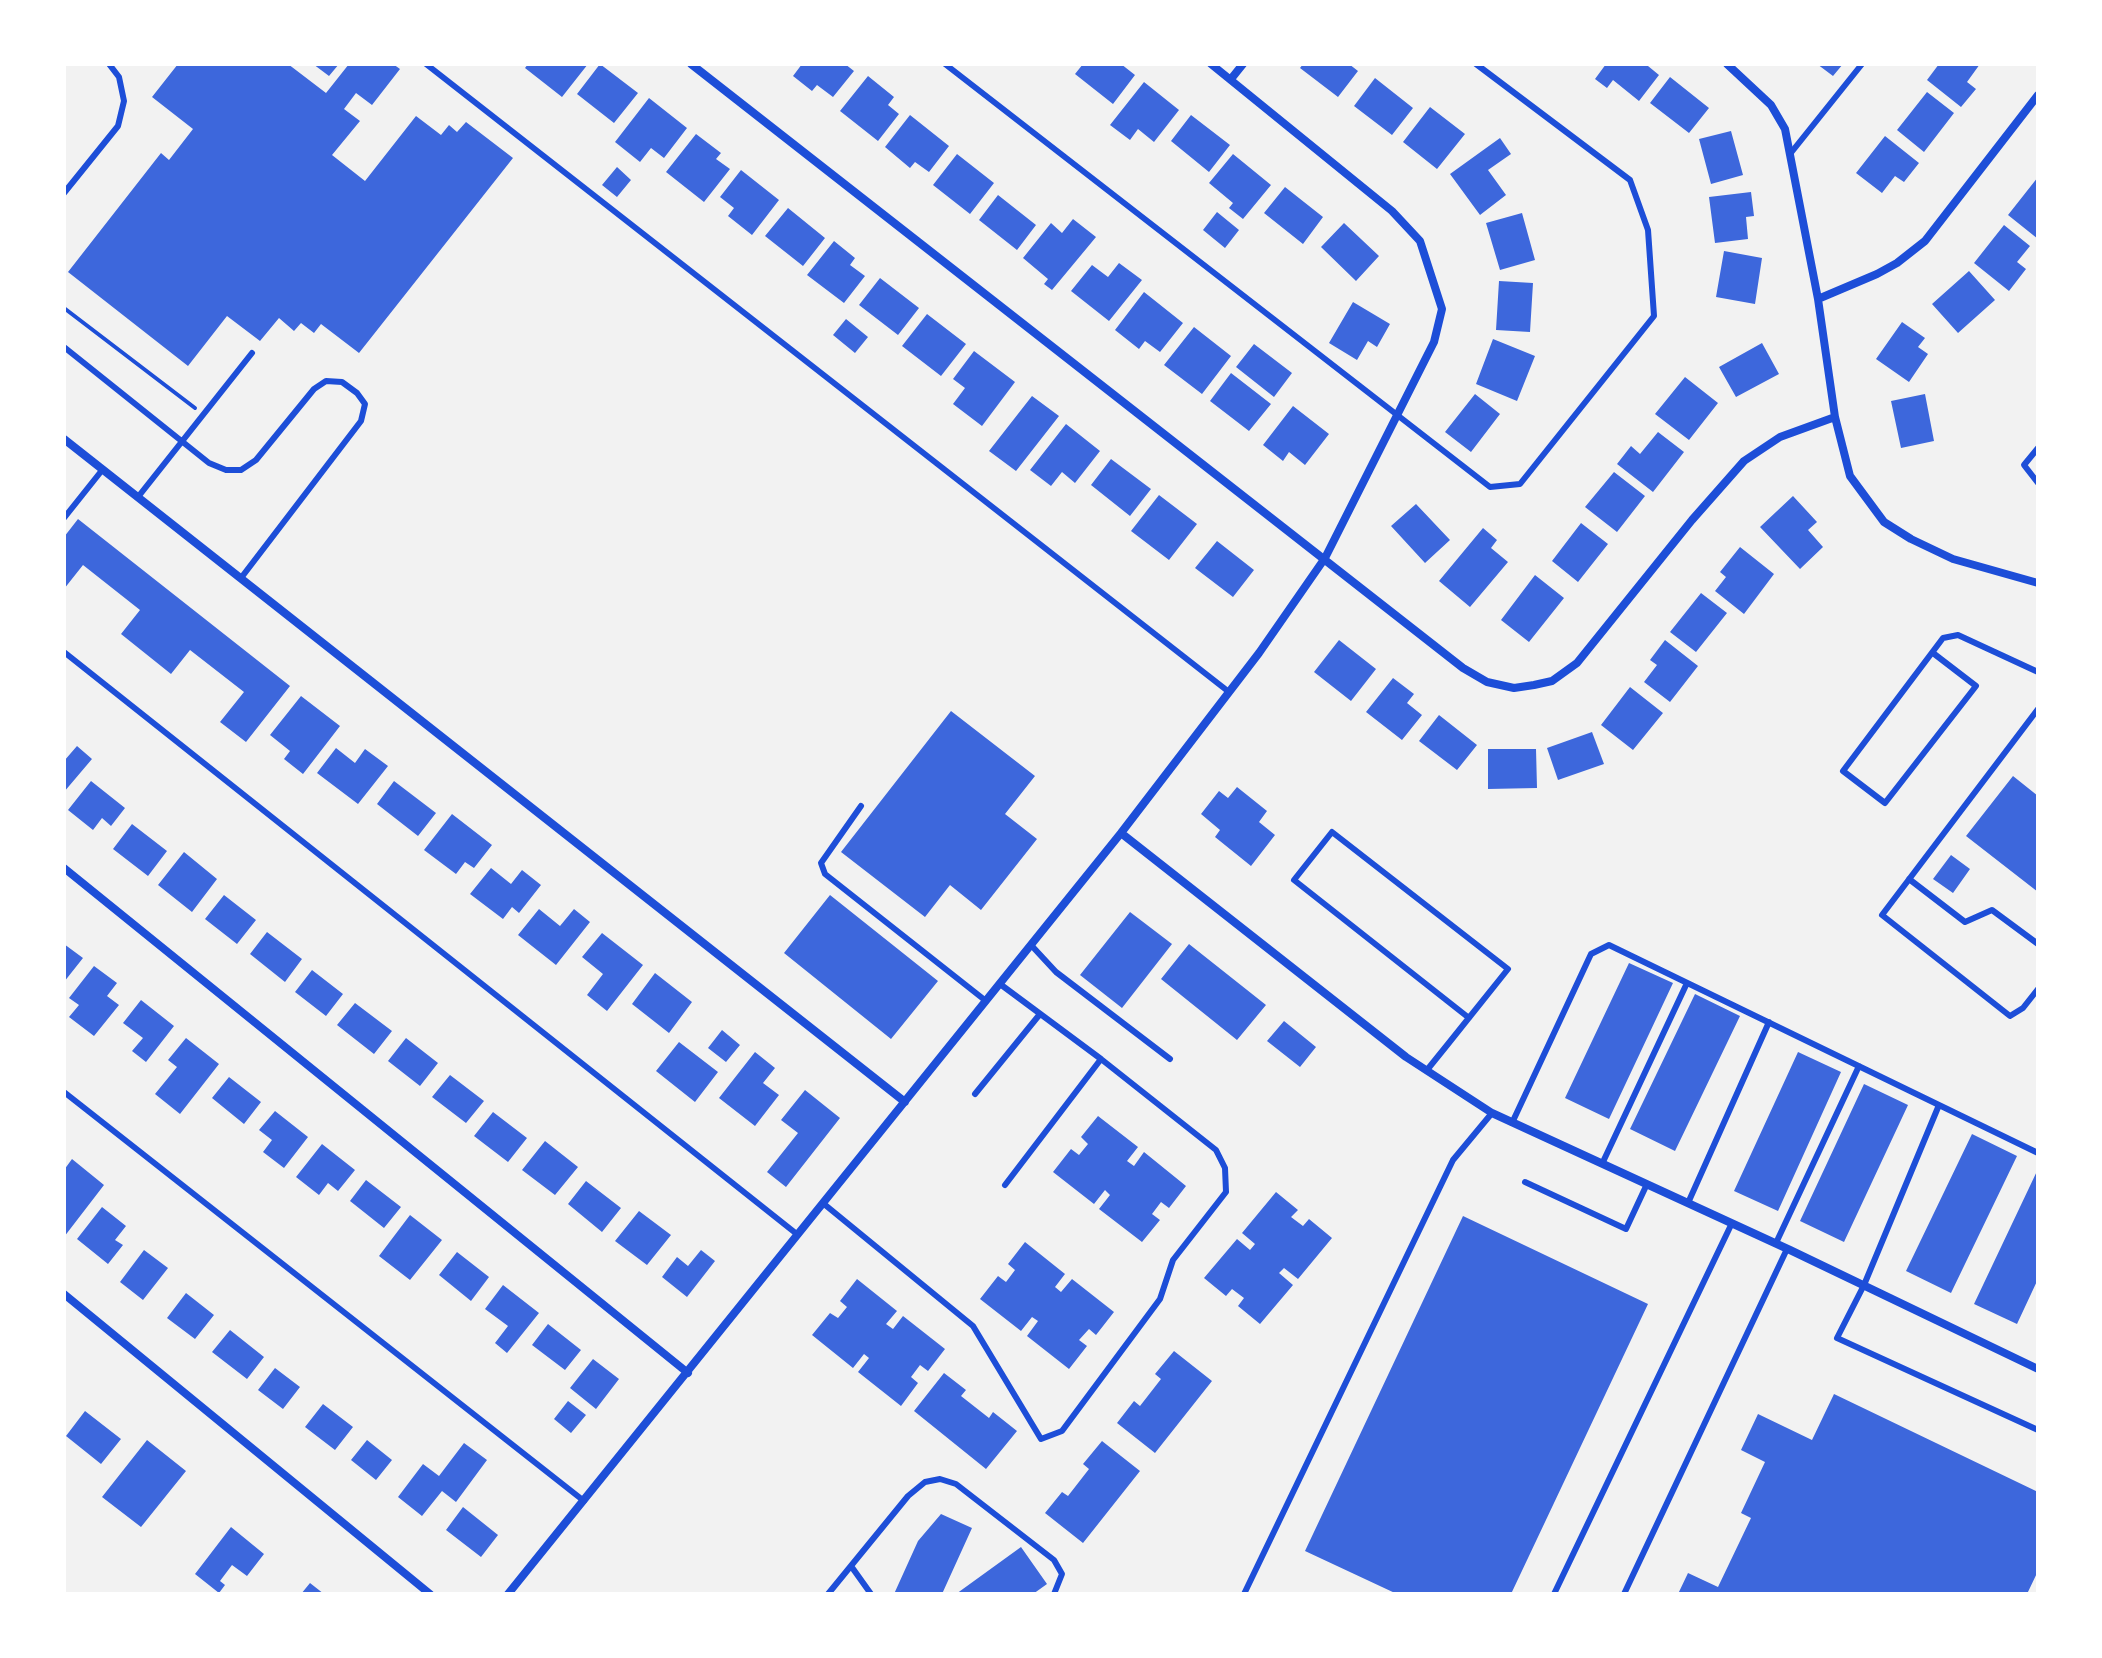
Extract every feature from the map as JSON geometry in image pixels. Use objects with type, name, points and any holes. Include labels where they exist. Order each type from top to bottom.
[{"type":"street","points":[[691,64],[1463,668],[1487,682],[1514,688],[1552,681],[1577,663],[1692,520],[1744,461],[1780,437],[1835,417]]},
{"type":"street","points":[[508,1594],[1121,833],[1229,692],[1325,558],[1434,342],[1442,309],[1420,241],[1392,211],[1211,64]]},
{"type":"street","points":[[1231,79],[1243,64]]},
{"type":"street","points":[[1727,64],[1771,105],[1785,129],[1818,299],[1835,417],[1850,476],[1884,522],[1911,539],[1953,559],[2038,583]]},
{"type":"street","points":[[1818,299],[1877,274],[1925,241],[2038,95]]},
{"type":"street","points":[[64,439],[905,1102]]},
{"type":"street","points":[[1121,833],[1394,1047],[1492,1113],[1776,1243],[2038,1369]]},
{"type":"street","points":[[64,868],[688,1373]]},
{"type":"street","points":[[64,1294],[430,1594]]},
{"type":"lane","points":[[64,193],[118,126],[124,101],[119,77],[109,64]]},
{"type":"lane","points":[[426,64],[1229,692]]},
{"type":"lane","points":[[945,64],[1490,487],[1520,484],[1654,316],[1648,230],[1630,180],[1476,64]]},
{"type":"lane","points":[[1790,154],[1862,64]]},
{"type":"lane","points":[[64,347],[209,463],[226,470],[241,470],[256,460],[314,389],[326,381],[342,382],[357,393],[365,404],[361,421],[241,578]]},
{"type":"lane","points":[[138,497],[252,353]]},
{"type":"lane","points":[[2038,448],[2024,465],[2038,483]]},
{"type":"lane","points":[[64,518],[103,469]]},
{"type":"lane","points":[[1933,653],[1976,686],[1885,803],[1843,771],[1943,638],[1958,635],[2038,672]]},
{"type":"lane","points":[[64,652],[798,1235]]},
{"type":"lane","points":[[2038,709],[1882,915],[2010,1016],[2023,1008],[2038,989]]},
{"type":"lane","points":[[861,806],[821,863],[825,874],[986,1001]]},
{"type":"lane","points":[[1427,1070],[1469,1018],[1508,969],[1332,832],[1294,880],[1469,1018]]},
{"type":"lane","points":[[1909,879],[1965,922],[1992,910],[2038,944]]},
{"type":"lane","points":[[1031,945],[1056,972],[1170,1059]]},
{"type":"lane","points":[[1512,1123],[1591,954],[1609,945],[2038,1153]]},
{"type":"lane","points":[[1602,1164],[1687,983]]},
{"type":"lane","points":[[824,1204],[973,1326],[1041,1439],[1062,1431],[1160,1299],[1173,1260],[1226,1192],[1225,1168],[1216,1150],[1000,984]]},
{"type":"lane","points":[[975,1094],[1040,1014]]},
{"type":"lane","points":[[1688,1203],[1769,1022]]},
{"type":"lane","points":[[1005,1185],[1101,1059]]},
{"type":"lane","points":[[1776,1243],[1859,1066]]},
{"type":"lane","points":[[64,1092],[584,1501]]},
{"type":"lane","points":[[1939,1105],[1864,1285],[1837,1338],[2038,1430]]},
{"type":"lane","points":[[1244,1594],[1453,1160],[1492,1113]]},
{"type":"lane","points":[[1525,1182],[1626,1229],[1647,1184]]},
{"type":"lane","points":[[1554,1594],[1732,1223]]},
{"type":"lane","points":[[1624,1594],[1787,1249]]},
{"type":"lane","points":[[828,1594],[908,1496],[925,1482],[940,1479],[956,1484],[1054,1560],[1062,1574],[1054,1594]]},
{"type":"lane","points":[[851,1566],[871,1594]]},
{"type":"path","points":[[64,308],[204,414]]},
{"type":"building","points":[[178,64],[288,64],[326,93],[349,64],[393,64],[400,69],[372,105],[356,93],[344,109],[360,121],[332,155],[365,181],[416,116],[441,135],[449,125],[457,132],[466,122],[513,158],[359,353],[321,324],[314,333],[301,323],[294,331],[279,318],[260,341],[227,316],[188,366],[68,272],[161,153],[169,160],[193,129],[152,97]]},
{"type":"building","points":[[313,64],[339,64],[329,76]]},
{"type":"building","points":[[528,64],[588,64],[562,97],[525,68]]},
{"type":"building","points":[[600,64],[638,93],[614,123],[577,94]]},
{"type":"building","points":[[802,64],[845,64],[854,71],[833,97],[817,85],[812,91],[793,76]]},
{"type":"building","points":[[1083,64],[1121,64],[1135,75],[1113,104],[1075,74]]},
{"type":"building","points":[[1303,64],[1349,64],[1358,71],[1338,97],[1300,68]]},
{"type":"building","points":[[1606,64],[1649,64],[1659,75],[1639,101],[1613,80],[1607,88],[1595,79]]},
{"type":"building","points":[[1817,64],[1843,64],[1833,76]]},
{"type":"building","points":[[1939,64],[1980,64],[1967,82],[1976,89],[1961,107],[1927,80]]},
{"type":"building","points":[[868,76],[894,97],[888,105],[899,114],[878,141],[840,111]]},
{"type":"building","points":[[1670,77],[1709,108],[1689,133],[1650,103]]},
{"type":"building","points":[[1375,78],[1413,108],[1392,135],[1354,106]]},
{"type":"building","points":[[1144,82],[1179,110],[1154,142],[1138,129],[1130,140],[1110,125]]},
{"type":"building","points":[[1927,92],[1954,113],[1924,152],[1897,130]]},
{"type":"building","points":[[649,98],[687,128],[664,158],[651,148],[640,162],[615,142]]},
{"type":"building","points":[[1430,107],[1465,134],[1437,169],[1403,142]]},
{"type":"building","points":[[910,115],[949,146],[929,172],[915,162],[910,168],[885,147]]},
{"type":"building","points":[[1191,115],[1230,145],[1209,172],[1171,141]]},
{"type":"building","points":[[1731,131],[1743,175],[1711,184],[1699,139]]},
{"type":"building","points":[[696,134],[721,153],[716,159],[730,169],[704,202],[666,172]]},
{"type":"building","points":[[1885,136],[1919,163],[1904,182],[1895,176],[1882,193],[1856,173]]},
{"type":"building","points":[[1500,138],[1511,154],[1488,170],[1506,195],[1480,215],[1450,174]]},
{"type":"building","points":[[957,154],[994,183],[970,214],[933,185]]},
{"type":"building","points":[[1233,154],[1271,185],[1243,219],[1229,208],[1233,203],[1209,183]]},
{"type":"building","points":[[617,167],[631,180],[617,197],[602,185]]},
{"type":"building","points":[[741,170],[779,200],[752,235],[728,216],[734,208],[720,197]]},
{"type":"building","points":[[2038,177],[2038,239],[2008,215]]},
{"type":"building","points":[[1285,187],[1323,217],[1303,244],[1264,213]]},
{"type":"building","points":[[1751,192],[1754,216],[1746,217],[1748,239],[1715,243],[1709,197]]},
{"type":"building","points":[[998,195],[1036,225],[1017,250],[979,220]]},
{"type":"building","points":[[788,208],[825,238],[803,266],[765,236]]},
{"type":"building","points":[[1217,212],[1239,230],[1225,248],[1203,230]]},
{"type":"building","points":[[1522,213],[1535,260],[1500,270],[1486,223]]},
{"type":"building","points":[[1073,219],[1096,237],[1052,290],[1044,284],[1048,279],[1023,258],[1051,223],[1062,233]]},
{"type":"building","points":[[1344,223],[1379,256],[1356,281],[1321,247]]},
{"type":"building","points":[[2004,225],[2030,246],[2017,262],[2026,269],[2009,291],[1974,263]]},
{"type":"building","points":[[834,241],[855,258],[850,265],[865,276],[844,303],[807,275]]},
{"type":"building","points":[[1724,251],[1762,258],[1755,304],[1716,297]]},
{"type":"building","points":[[1119,263],[1142,280],[1109,321],[1071,291],[1092,265],[1108,277]]},
{"type":"building","points":[[1969,271],[1995,300],[1958,333],[1932,304]]},
{"type":"building","points":[[880,278],[919,308],[898,335],[859,305]]},
{"type":"building","points":[[1499,281],[1533,283],[1530,332],[1496,330]]},
{"type":"building","points":[[1144,292],[1183,323],[1160,352],[1145,341],[1139,349],[1115,330]]},
{"type":"building","points":[[1353,302],[1390,324],[1377,347],[1368,341],[1357,360],[1329,343]]},
{"type":"building","points":[[927,314],[966,344],[941,376],[902,346]]},
{"type":"building","points":[[846,319],[868,337],[855,353],[833,335]]},
{"type":"building","points":[[1902,322],[1925,338],[1918,347],[1928,354],[1909,382],[1876,359]]},
{"type":"building","points":[[1194,327],[1231,356],[1202,394],[1164,365]]},
{"type":"building","points":[[1493,339],[1535,356],[1517,401],[1476,384]]},
{"type":"building","points":[[1762,343],[1779,374],[1736,397],[1719,367]]},
{"type":"building","points":[[1254,344],[1292,373],[1274,397],[1236,367]]},
{"type":"building","points":[[974,351],[1015,382],[982,426],[953,404],[965,388],[953,379]]},
{"type":"building","points":[[1231,373],[1271,404],[1249,431],[1210,401]]},
{"type":"building","points":[[1685,377],[1718,403],[1689,440],[1655,414]]},
{"type":"building","points":[[1475,394],[1500,414],[1471,452],[1445,432]]},
{"type":"building","points":[[1925,394],[1934,441],[1901,448],[1891,401]]},
{"type":"building","points":[[1032,396],[1059,416],[1016,471],[989,451]]},
{"type":"building","points":[[1293,406],[1329,434],[1305,465],[1289,452],[1283,461],[1263,445]]},
{"type":"building","points":[[1066,424],[1100,451],[1075,483],[1062,472],[1051,486],[1030,470]]},
{"type":"building","points":[[1658,432],[1684,452],[1653,492],[1617,464],[1631,446],[1640,454]]},
{"type":"building","points":[[1111,459],[1151,489],[1130,516],[1091,485]]},
{"type":"building","points":[[1614,472],[1645,496],[1617,532],[1585,507]]},
{"type":"building","points":[[1159,495],[1197,524],[1169,560],[1131,531]]},
{"type":"building","points":[[1793,496],[1817,522],[1808,530],[1823,547],[1800,569],[1760,527]]},
{"type":"building","points":[[1416,504],[1450,540],[1425,563],[1391,526]]},
{"type":"building","points":[[78,519],[290,686],[246,742],[220,722],[244,692],[190,650],[171,674],[121,634],[140,610],[83,565],[64,589],[64,537]]},
{"type":"building","points":[[1581,523],[1608,544],[1578,582],[1552,561]]},
{"type":"building","points":[[1483,528],[1497,540],[1491,548],[1508,562],[1470,607],[1439,581]]},
{"type":"building","points":[[1217,541],[1254,570],[1233,597],[1195,568]]},
{"type":"building","points":[[1740,547],[1774,574],[1744,614],[1715,591],[1726,577],[1720,572]]},
{"type":"building","points":[[1535,575],[1564,598],[1529,642],[1501,620]]},
{"type":"building","points":[[1701,593],[1727,613],[1696,652],[1670,632]]},
{"type":"building","points":[[1339,640],[1376,669],[1351,701],[1314,672]]},
{"type":"building","points":[[1665,640],[1698,666],[1670,702],[1644,682],[1657,665],[1650,660]]},
{"type":"building","points":[[1393,678],[1414,694],[1407,703],[1422,715],[1402,740],[1366,712]]},
{"type":"building","points":[[1630,687],[1663,713],[1633,750],[1601,725]]},
{"type":"building","points":[[301,696],[340,726],[303,774],[284,759],[290,751],[270,735]]},
{"type":"building","points":[[951,711],[1035,776],[1005,814],[1037,839],[981,910],[950,885],[925,917],[841,852]]},
{"type":"building","points":[[1439,715],[1477,745],[1457,770],[1419,741]]},
{"type":"building","points":[[1592,732],[1604,764],[1558,780],[1547,748]]},
{"type":"building","points":[[77,746],[92,759],[64,792],[64,761]]},
{"type":"building","points":[[336,748],[355,763],[365,749],[388,766],[358,804],[317,773]]},
{"type":"building","points":[[1488,749],[1536,749],[1537,788],[1488,789]]},
{"type":"building","points":[[2013,776],[2038,796],[2038,892],[1966,836]]},
{"type":"building","points":[[91,781],[125,808],[111,826],[102,818],[93,830],[68,810]]},
{"type":"building","points":[[394,781],[436,813],[418,836],[377,804]]},
{"type":"building","points":[[1237,787],[1267,811],[1259,822],[1275,835],[1251,866],[1215,837],[1220,830],[1201,814],[1219,791],[1228,798]]},
{"type":"building","points":[[452,814],[492,845],[474,868],[465,862],[456,874],[424,850]]},
{"type":"building","points":[[132,824],[167,851],[148,876],[113,849]]},
{"type":"building","points":[[184,852],[217,879],[192,912],[158,885]]},
{"type":"building","points":[[1951,855],[1970,869],[1953,893],[1933,879]]},
{"type":"building","points":[[491,868],[511,884],[522,870],[541,885],[519,913],[512,907],[503,919],[470,894]]},
{"type":"building","points":[[224,895],[256,920],[237,944],[205,919]]},
{"type":"building","points":[[830,895],[938,981],[891,1039],[784,953]]},
{"type":"building","points":[[539,909],[560,926],[574,909],[590,922],[556,965],[518,935]]},
{"type":"building","points":[[1130,912],[1172,944],[1122,1008],[1080,975]]},
{"type":"building","points":[[267,932],[302,959],[285,982],[250,954]]},
{"type":"building","points":[[602,933],[643,965],[607,1011],[587,995],[603,974],[582,957]]},
{"type":"building","points":[[64,944],[83,958],[64,982]]},
{"type":"building","points":[[1189,944],[1266,1005],[1237,1040],[1161,979]]},
{"type":"building","points":[[1629,963],[1673,983],[1609,1119],[1565,1098]]},
{"type":"building","points":[[94,966],[117,983],[107,996],[119,1005],[94,1036],[69,1017],[79,1005],[69,998]]},
{"type":"building","points":[[312,970],[343,994],[326,1016],[295,992]]},
{"type":"building","points":[[655,973],[692,1002],[669,1033],[632,1004]]},
{"type":"building","points":[[1695,994],[1740,1016],[1675,1151],[1630,1129]]},
{"type":"building","points":[[141,1000],[174,1026],[146,1062],[132,1051],[143,1038],[123,1023]]},
{"type":"building","points":[[355,1003],[392,1031],[374,1054],[337,1025]]},
{"type":"building","points":[[1284,1021],[1316,1047],[1300,1067],[1267,1041]]},
{"type":"building","points":[[722,1030],[740,1045],[726,1062],[708,1048]]},
{"type":"building","points":[[186,1038],[219,1064],[180,1114],[155,1094],[177,1067],[168,1060]]},
{"type":"building","points":[[406,1038],[438,1063],[420,1086],[388,1061]]},
{"type":"building","points":[[679,1042],[718,1072],[695,1102],[656,1071]]},
{"type":"building","points":[[755,1052],[775,1068],[763,1083],[779,1095],[755,1126],[719,1098]]},
{"type":"building","points":[[1798,1052],[1841,1072],[1778,1211],[1734,1191]]},
{"type":"building","points":[[450,1075],[484,1101],[466,1123],[432,1097]]},
{"type":"building","points":[[229,1077],[261,1102],[244,1124],[212,1098]]},
{"type":"building","points":[[1864,1084],[1908,1105],[1844,1242],[1800,1221]]},
{"type":"building","points":[[805,1090],[840,1118],[786,1187],[767,1172],[798,1133],[781,1120]]},
{"type":"building","points":[[275,1111],[308,1137],[284,1168],[263,1152],[272,1140],[259,1130]]},
{"type":"building","points":[[493,1112],[527,1138],[508,1162],[474,1136]]},
{"type":"building","points":[[1098,1116],[1138,1147],[1127,1161],[1134,1166],[1144,1152],[1186,1186],[1169,1208],[1161,1202],[1152,1214],[1160,1220],[1142,1242],[1099,1209],[1110,1195],[1105,1190],[1094,1204],[1053,1172],[1071,1149],[1079,1155],[1088,1144],[1081,1137]]},
{"type":"building","points":[[1972,1134],[2017,1156],[1951,1293],[1906,1271]]},
{"type":"building","points":[[545,1141],[578,1167],[555,1195],[522,1170]]},
{"type":"building","points":[[322,1144],[355,1170],[338,1191],[328,1183],[319,1195],[296,1177]]},
{"type":"building","points":[[72,1159],[104,1185],[64,1237],[64,1170]]},
{"type":"building","points":[[2038,1169],[2038,1279],[2017,1324],[1974,1304]]},
{"type":"building","points":[[366,1180],[401,1207],[384,1228],[350,1201]]},
{"type":"building","points":[[586,1181],[621,1208],[602,1232],[568,1204]]},
{"type":"building","points":[[1276,1192],[1298,1210],[1291,1217],[1303,1226],[1309,1219],[1332,1238],[1298,1279],[1284,1268],[1279,1273],[1293,1285],[1260,1324],[1238,1306],[1244,1298],[1232,1289],[1226,1296],[1204,1278],[1237,1239],[1250,1250],[1255,1244],[1242,1233]]},
{"type":"building","points":[[102,1207],[126,1226],[115,1240],[123,1245],[108,1264],[77,1239]]},
{"type":"building","points":[[639,1211],[671,1235],[647,1265],[615,1241]]},
{"type":"building","points":[[410,1215],[442,1240],[410,1280],[379,1256]]},
{"type":"building","points":[[1463,1216],[1648,1304],[1511,1594],[1397,1594],[1305,1551]]},
{"type":"building","points":[[1025,1242],[1065,1274],[1055,1287],[1061,1292],[1072,1279],[1114,1312],[1096,1335],[1089,1329],[1079,1340],[1087,1346],[1069,1369],[1027,1336],[1038,1321],[1032,1317],[1021,1331],[980,1299],[998,1276],[1006,1282],[1015,1270],[1008,1264]]},
{"type":"building","points":[[144,1250],[168,1268],[143,1300],[120,1282]]},
{"type":"building","points":[[701,1250],[715,1261],[687,1297],[662,1277],[677,1257],[688,1266]]},
{"type":"building","points":[[457,1252],[489,1277],[471,1301],[439,1275]]},
{"type":"building","points":[[857,1279],[897,1311],[886,1324],[893,1329],[903,1316],[945,1349],[928,1371],[920,1365],[911,1377],[918,1383],[901,1406],[858,1372],[869,1358],[864,1354],[853,1368],[812,1335],[830,1313],[838,1318],[847,1307],[840,1301]]},
{"type":"building","points":[[503,1285],[539,1313],[507,1353],[495,1343],[508,1326],[485,1309]]},
{"type":"building","points":[[186,1293],[214,1315],[195,1339],[167,1318]]},
{"type":"building","points":[[548,1324],[581,1350],[565,1370],[532,1345]]},
{"type":"building","points":[[230,1330],[264,1357],[247,1379],[212,1352]]},
{"type":"building","points":[[1174,1351],[1212,1381],[1155,1453],[1117,1423],[1134,1401],[1140,1406],[1161,1379],[1155,1374]]},
{"type":"building","points":[[593,1359],[619,1379],[596,1409],[570,1388]]},
{"type":"building","points":[[275,1368],[300,1387],[283,1409],[258,1390]]},
{"type":"building","points":[[944,1373],[966,1390],[961,1396],[989,1418],[993,1412],[1017,1431],[986,1469],[914,1411]]},
{"type":"building","points":[[1834,1394],[2038,1492],[2038,1571],[2027,1594],[1678,1594],[1688,1573],[1718,1587],[1751,1518],[1741,1513],[1765,1462],[1741,1450],[1758,1414],[1812,1440]]},
{"type":"building","points":[[568,1401],[586,1415],[571,1433],[554,1419]]},
{"type":"building","points":[[323,1404],[353,1427],[335,1450],[305,1427]]},
{"type":"building","points":[[85,1411],[121,1439],[101,1464],[66,1436]]},
{"type":"building","points":[[147,1440],[186,1471],[141,1527],[102,1497]]},
{"type":"building","points":[[367,1440],[392,1460],[376,1480],[351,1460]]},
{"type":"building","points":[[1102,1441],[1140,1471],[1083,1543],[1045,1513],[1062,1492],[1068,1496],[1089,1469],[1083,1464]]},
{"type":"building","points":[[464,1443],[487,1460],[456,1502],[442,1491],[422,1516],[398,1497],[423,1464],[439,1476]]},
{"type":"building","points":[[463,1507],[498,1535],[481,1557],[446,1530]]},
{"type":"building","points":[[941,1514],[972,1528],[942,1594],[894,1594],[918,1541]]},
{"type":"building","points":[[231,1527],[264,1554],[247,1576],[232,1565],[220,1581],[225,1585],[219,1593],[195,1574]]},
{"type":"building","points":[[1021,1547],[1047,1584],[1033,1594],[956,1594]]},
{"type":"building","points":[[310,1583],[324,1594],[301,1594]]}]
